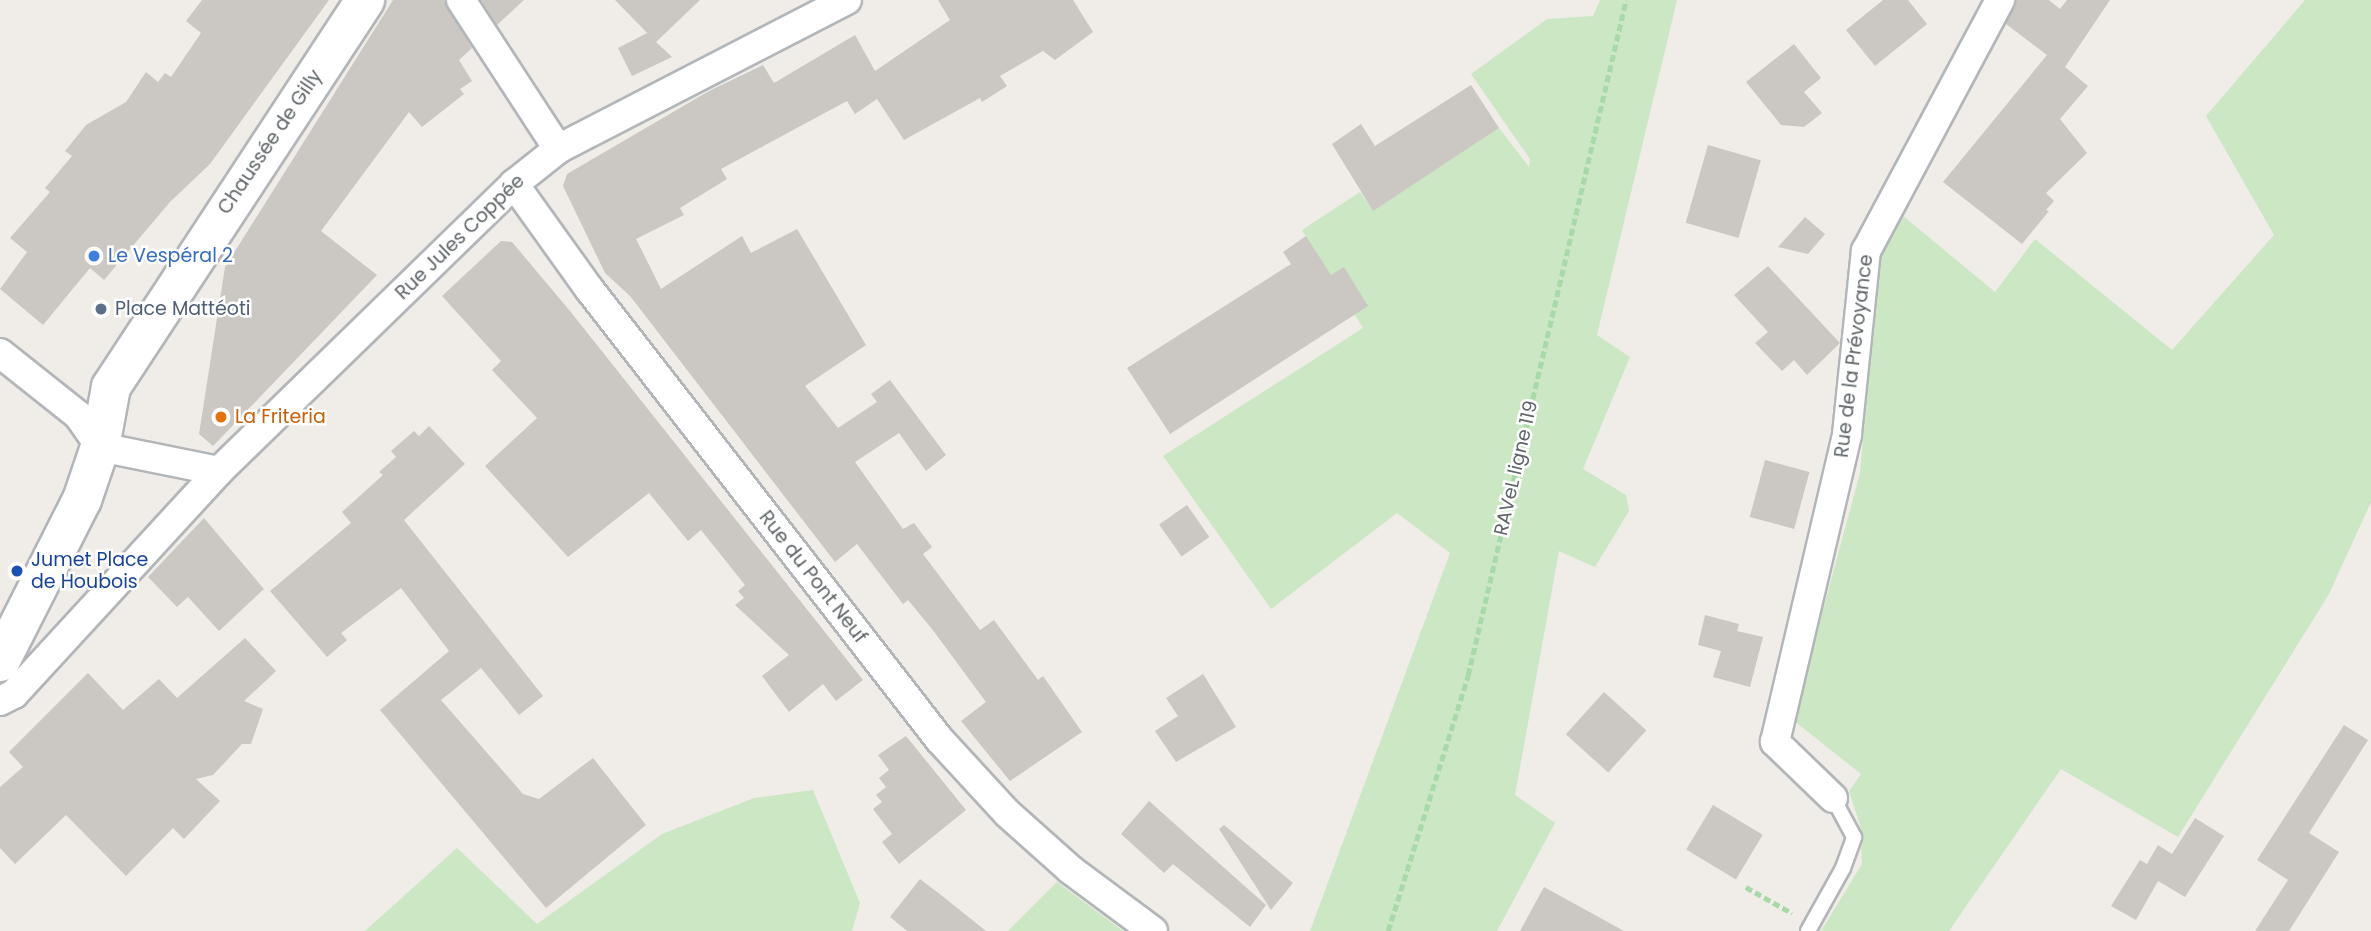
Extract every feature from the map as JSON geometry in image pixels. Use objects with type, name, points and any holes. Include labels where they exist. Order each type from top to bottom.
[{"type":"street","name":"Chaussée de Gilly","points":[[0,662],[82,500],[100,447],[111,387],[365,0]]},
{"type":"street","points":[[461,0],[558,149]]},
{"type":"street","name":"Rue Jules Coppée","points":[[219,471],[514,184],[558,149],[847,0]]},
{"type":"street","name":"Rue de la Prévoyance","points":[[1833,798],[1775,742],[1847,434],[1866,251],[2000,0]]},
{"type":"street","name":"Rue du Pont Neuf","points":[[514,184],[590,290],[939,739],[1044,846],[1153,931]]},
{"type":"street","points":[[0,353],[78,415],[100,447],[219,471]]},
{"type":"street","points":[[0,701],[14,694],[219,471]]},
{"type":"lane","points":[[1810,927],[1843,868],[1854,837],[1833,798]]},
{"type":"path","name":"RAVeL ligne 119","points":[[1388,931],[1468,675],[1626,0]]},
{"type":"path","points":[[1746,887],[1810,927]]},
{"type":"green space","points":[[1600,0],[1677,0],[1597,335],[1630,357],[1583,469],[1626,495],[1629,511],[1595,567],[1559,551],[1515,795],[1555,823],[1497,931],[1310,931],[1450,553],[1397,513],[1271,609],[1163,456],[1363,328],[1302,230],[1360,192],[1373,210],[1499,128],[1529,167],[1530,159],[1471,74],[1547,19],[1593,16]]},
{"type":"green space","points":[[2305,0],[2371,0],[2371,502],[2329,594],[2178,837],[2061,769],[1949,931],[1821,931],[1862,864],[1860,825],[1849,791],[1861,774],[1793,720],[1860,473],[1878,268],[1888,238],[1902,215],[1995,292],[2035,239],[2172,350],[2274,235],[2206,116]]},
{"type":"green space","points":[[813,790],[860,903],[852,931],[365,931],[457,848],[537,924],[662,834],[754,798]]},
{"type":"green space","points":[[1057,882],[1123,931],[1008,931]]},
{"type":"building","points":[[202,0],[329,0],[210,164],[170,202],[104,280],[90,268],[43,325],[0,289],[27,252],[10,238],[50,192],[45,188],[72,156],[65,151],[86,125],[126,102],[146,72],[158,82],[165,73],[171,77],[201,33],[186,21]]},
{"type":"building","points":[[393,0],[444,0],[472,48],[459,60],[472,81],[460,89],[464,94],[422,127],[409,112],[321,231],[377,275],[213,446],[199,434],[225,267]]},
{"type":"building","points":[[481,0],[524,0],[497,25]]},
{"type":"building","points":[[615,0],[700,0],[656,42],[672,57],[632,76],[618,48],[647,33],[655,41]]},
{"type":"building","points":[[938,0],[1073,0],[1093,32],[1055,60],[1043,51],[1000,76],[1007,86],[982,102],[980,98],[904,140],[877,99],[855,114],[847,101],[721,169],[727,179],[680,208],[684,215],[636,239],[661,289],[742,236],[751,253],[797,229],[866,345],[805,386],[838,428],[877,402],[871,394],[890,380],[946,455],[926,471],[899,433],[855,462],[903,529],[914,523],[932,547],[923,554],[980,630],[994,620],[1038,680],[1043,676],[1082,732],[1010,781],[961,721],[986,702],[932,629],[908,600],[903,604],[857,544],[835,562],[630,296],[605,273],[563,186],[567,174],[709,91],[763,65],[774,83],[855,35],[875,71],[950,20]]},
{"type":"building","points":[[1883,0],[1908,0],[1927,24],[1875,66],[1846,30]]},
{"type":"building","points":[[2017,0],[2049,0],[2060,9],[2067,0],[2110,0],[2065,67],[2088,86],[2060,119],[2087,153],[2046,193],[2054,201],[2022,244],[1943,182],[2047,55],[2006,24]]},
{"type":"building","points":[[1794,44],[1821,78],[1804,92],[1822,113],[1804,127],[1781,125],[1746,82]]},
{"type":"building","points":[[1471,85],[1499,128],[1373,211],[1332,144],[1361,124],[1375,146]]},
{"type":"building","points":[[1708,145],[1761,160],[1739,238],[1686,223]]},
{"type":"building","points":[[1805,217],[1825,234],[1808,254],[1778,247]]},
{"type":"building","points":[[1306,236],[1331,275],[1344,267],[1368,306],[1170,434],[1127,368],[1291,264],[1283,252]]},
{"type":"building","points":[[501,241],[512,242],[570,311],[863,680],[836,701],[823,684],[789,712],[762,676],[789,655],[735,605],[744,598],[738,591],[745,585],[701,530],[688,541],[649,493],[568,557],[485,466],[537,418],[492,370],[501,361],[442,296]]},
{"type":"building","points":[[1768,266],[1840,343],[1807,375],[1794,360],[1782,371],[1755,343],[1768,332],[1734,295]]},
{"type":"building","points":[[429,426],[465,464],[404,520],[543,696],[519,715],[481,668],[441,700],[523,794],[539,799],[593,758],[646,825],[546,908],[380,710],[449,651],[401,588],[341,633],[347,640],[327,657],[270,591],[351,523],[342,512],[383,475],[379,472],[396,457],[391,451],[414,431],[419,436]]},
{"type":"building","points":[[1765,460],[1809,472],[1794,529],[1750,517]]},
{"type":"building","points":[[1187,505],[1209,537],[1182,556],[1159,525]]},
{"type":"building","points":[[204,518],[264,589],[219,631],[188,597],[177,607],[148,577]]},
{"type":"building","points":[[1705,615],[1739,624],[1737,631],[1763,637],[1750,687],[1713,677],[1721,651],[1698,645]]},
{"type":"building","points":[[245,638],[276,671],[244,701],[263,709],[251,744],[242,744],[213,775],[196,779],[220,801],[184,839],[173,828],[126,876],[66,815],[15,864],[0,848],[0,787],[23,767],[9,752],[88,673],[123,710],[159,679],[177,698]]},
{"type":"building","points":[[1203,674],[1236,727],[1176,762],[1155,731],[1178,716],[1166,698]]},
{"type":"building","points":[[1604,692],[1646,730],[1608,772],[1566,734]]},
{"type":"building","points":[[2344,725],[2368,740],[2309,833],[2339,852],[2289,931],[2255,931],[2288,880],[2257,860]]},
{"type":"building","points":[[906,736],[966,810],[899,864],[882,842],[892,834],[873,809],[882,802],[876,795],[886,787],[879,778],[889,770],[878,755]]},
{"type":"building","points":[[1149,801],[1266,905],[1250,927],[1173,864],[1164,873],[1121,834]]},
{"type":"building","points":[[1713,805],[1763,835],[1736,879],[1686,850]]},
{"type":"building","points":[[2195,818],[2224,836],[2185,897],[2158,881],[2136,920],[2111,906],[2140,860],[2147,864],[2158,845],[2172,854]]},
{"type":"building","points":[[1224,825],[1293,883],[1271,910],[1219,829]]},
{"type":"building","points":[[920,879],[986,931],[907,931],[890,917]]},
{"type":"building","points":[[1544,887],[1624,931],[1520,931]]},
{"type":"place","name":"Le Vespéral 2","points":[[94,256]]},
{"type":"place","name":"Place Mattéoti","points":[[101,309]]},
{"type":"place","name":"La Friteria","points":[[221,417]]},
{"type":"place","name":"Jumet Place de Houbois","points":[[17,571]]}]
